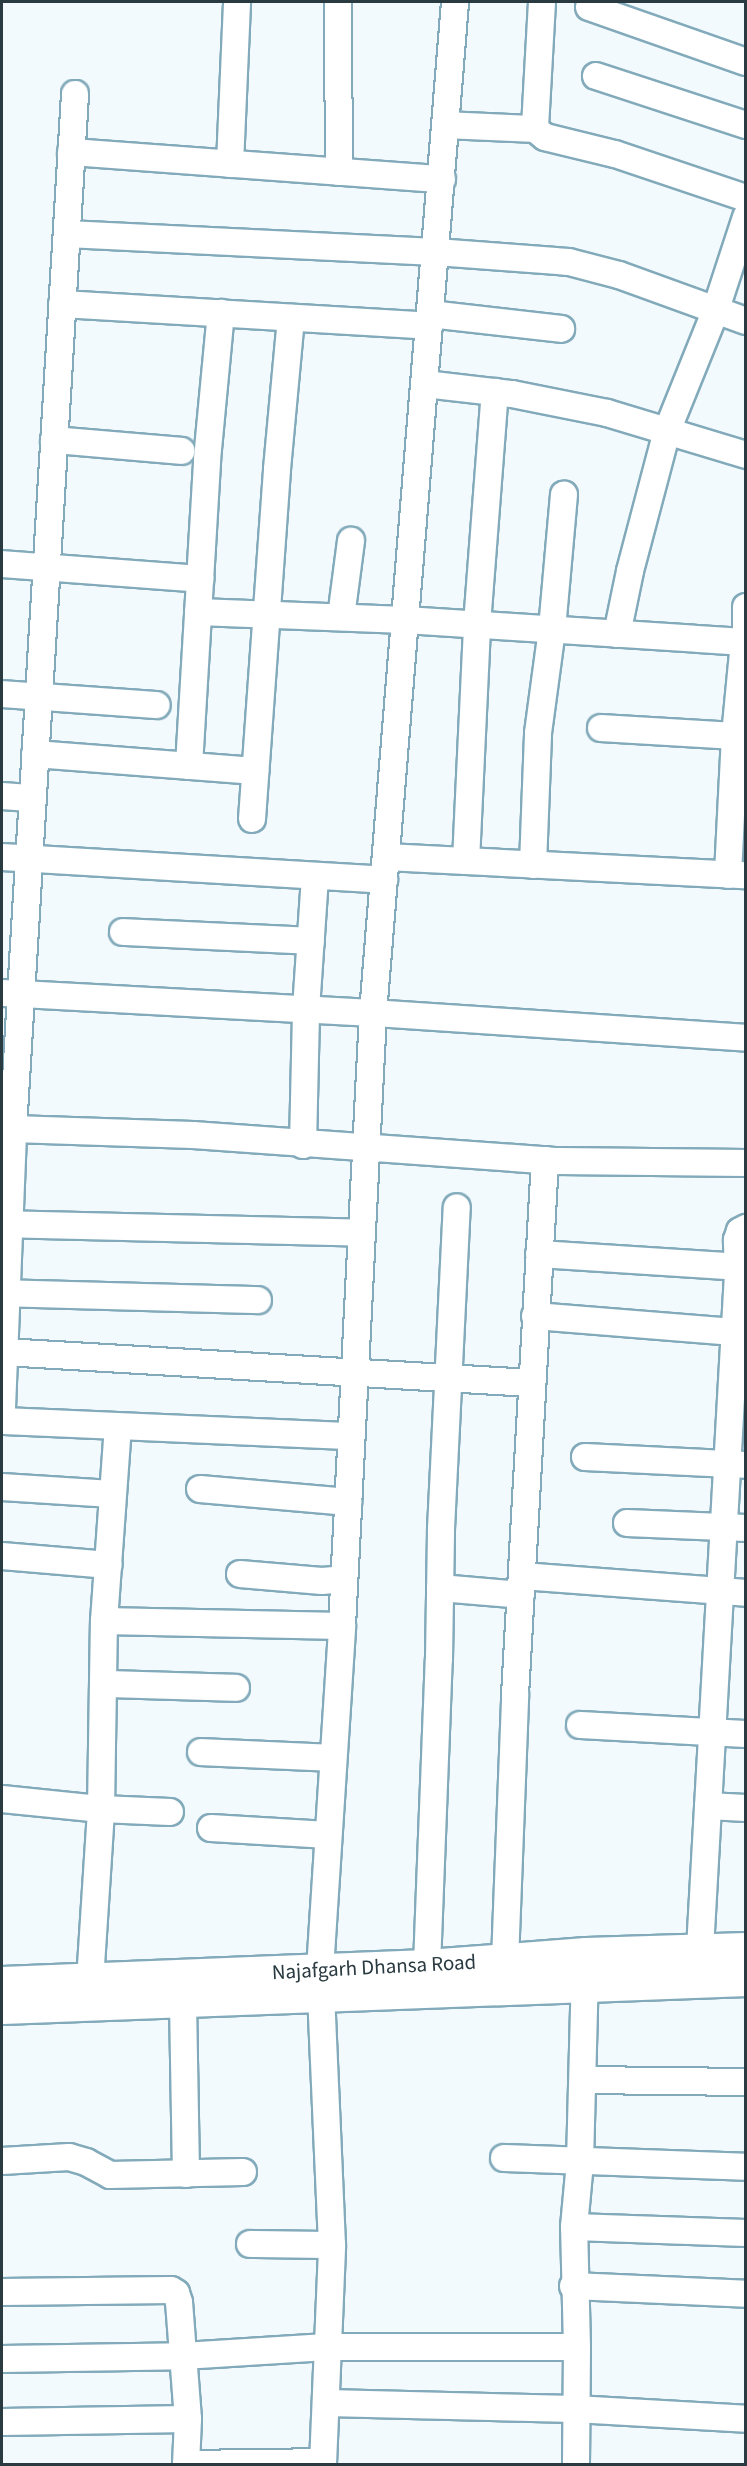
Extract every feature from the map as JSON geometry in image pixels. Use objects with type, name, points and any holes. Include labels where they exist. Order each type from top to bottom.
[{"type":"main road","name":"Najafgarh Dhansa Road","points":[[2,1983],[90,1981],[584,1986],[699,1966],[746,1949]]},
{"type":"main road","name":"Najafgarh Dhansa Road","points":[[2,2007],[183,2002],[321,1984],[427,1966],[586,1954],[699,1966],[746,1979]]},
{"type":"street","points":[[230,164],[237,2]]},
{"type":"street","points":[[338,2],[339,172]]},
{"type":"street","points":[[2,2292],[171,2290],[176,2293],[179,2302],[188,2419],[186,2464],[323,2463],[332,2245],[321,1984],[328,1835],[342,1626],[373,1012],[456,2]]},
{"type":"street","points":[[535,129],[542,2]]},
{"type":"street","points":[[589,7],[746,62]]},
{"type":"street","points":[[596,76],[746,125]]},
{"type":"street","points":[[2,1408],[11,994],[29,858],[75,94]]},
{"type":"street","points":[[446,125],[535,129],[545,137],[605,151],[746,198]]},
{"type":"street","points":[[72,152],[441,179]]},
{"type":"street","points":[[617,634],[630,572],[667,431],[741,246],[746,218]]},
{"type":"street","points":[[67,234],[436,252],[569,262],[619,275],[715,312],[746,321]]},
{"type":"street","points":[[63,303],[291,318],[430,320],[561,329]]},
{"type":"street","points":[[189,766],[200,579],[221,313]]},
{"type":"street","points":[[252,819],[266,615],[291,318]]},
{"type":"street","points":[[425,384],[495,392],[607,413],[746,455]]},
{"type":"street","points":[[466,861],[477,624],[495,392]]},
{"type":"street","points":[[54,440],[182,451]]},
{"type":"street","points":[[533,865],[538,733],[552,629],[564,495]]},
{"type":"street","points":[[341,617],[351,541]]},
{"type":"street","points":[[2,564],[200,579]]},
{"type":"street","points":[[2,857],[315,876],[466,861],[737,875],[735,736],[745,642],[746,607]]},
{"type":"street","points":[[198,612],[405,620],[745,642]]},
{"type":"street","points":[[2,694],[157,705]]},
{"type":"street","points":[[601,728],[735,736]]},
{"type":"street","points":[[35,754],[255,771]]},
{"type":"street","points":[[2,796],[33,798]]},
{"type":"street","points":[[303,1144],[306,1009],[315,876]]},
{"type":"street","points":[[123,932],[311,941]]},
{"type":"street","points":[[11,994],[373,1012],[746,1038]]},
{"type":"street","points":[[9,1122],[545,1160],[746,1163]]},
{"type":"street","points":[[505,1961],[531,1383],[545,1160]]},
{"type":"street","points":[[427,1966],[441,1588],[441,1529],[457,1207]]},
{"type":"street","points":[[5,1224],[362,1233]]},
{"type":"street","points":[[699,1966],[720,1591],[734,1528],[740,1333],[740,1271],[737,1240],[740,1231],[746,1228]]},
{"type":"street","points":[[539,1254],[740,1271]]},
{"type":"street","points":[[4,1293],[258,1300]]},
{"type":"street","points":[[535,1316],[740,1333]]},
{"type":"street","points":[[4,1353],[355,1371],[531,1383]]},
{"type":"street","points":[[2,1421],[351,1436]]},
{"type":"street","points":[[90,1981],[101,1809],[105,1684],[104,1621],[118,1427]]},
{"type":"street","points":[[585,1457],[736,1465]]},
{"type":"street","points":[[2,1487],[112,1494]]},
{"type":"street","points":[[200,1489],[348,1502]]},
{"type":"street","points":[[627,1523],[734,1528]]},
{"type":"street","points":[[2,1556],[109,1565]]},
{"type":"street","points":[[240,1574],[322,1581],[344,1579]]},
{"type":"street","points":[[441,1588],[521,1585],[746,1593]]},
{"type":"street","points":[[104,1621],[342,1626]]},
{"type":"street","points":[[105,1684],[236,1688]]},
{"type":"street","points":[[580,1725],[746,1734]]},
{"type":"street","points":[[201,1752],[333,1758]]},
{"type":"street","points":[[2,1799],[101,1809],[170,1812]]},
{"type":"street","points":[[708,1806],[746,1808]]},
{"type":"street","points":[[211,1828],[328,1835]]},
{"type":"street","points":[[576,2464],[577,2347],[573,2286],[574,2227],[580,2162],[586,1954]]},
{"type":"street","points":[[183,2002],[186,2174]]},
{"type":"street","points":[[583,2080],[746,2082]]},
{"type":"street","points":[[2,2161],[69,2157],[86,2162],[110,2175],[243,2172]]},
{"type":"street","points":[[504,2158],[746,2167]]},
{"type":"street","points":[[574,2227],[746,2233]]},
{"type":"street","points":[[250,2244],[332,2245]]},
{"type":"street","points":[[573,2286],[746,2294]]},
{"type":"street","points":[[2,2359],[183,2356],[327,2347],[577,2347]]},
{"type":"street","points":[[327,2403],[575,2409],[746,2419]]},
{"type":"street","points":[[2,2422],[188,2419]]}]
